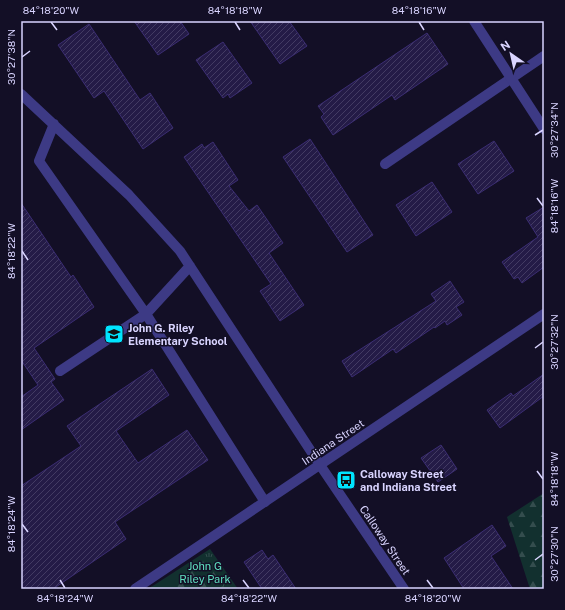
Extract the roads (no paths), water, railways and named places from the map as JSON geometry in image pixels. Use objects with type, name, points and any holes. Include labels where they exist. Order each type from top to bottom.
[{"type":"street","points":[[474,21],[544,129]]},
{"type":"street","points":[[385,164],[544,56]]},
{"type":"street","name":"Calloway Street","points":[[21,94],[129,195],[180,251],[320,465],[404,589]]},
{"type":"street","points":[[54,124],[39,161],[146,314],[265,502]]},
{"type":"street","points":[[60,371],[146,314],[190,266]]},
{"type":"street","name":"Indiana Street","points":[[135,589],[544,314]]},
{"type":"place","name":"John G. Riley Elementary School","points":[[114,334]]},
{"type":"place","name":"Calloway Street and Indiana Street","points":[[346,480]]},
{"type":"park label","name":"John G Riley Park","points":[[205,572]]}]
